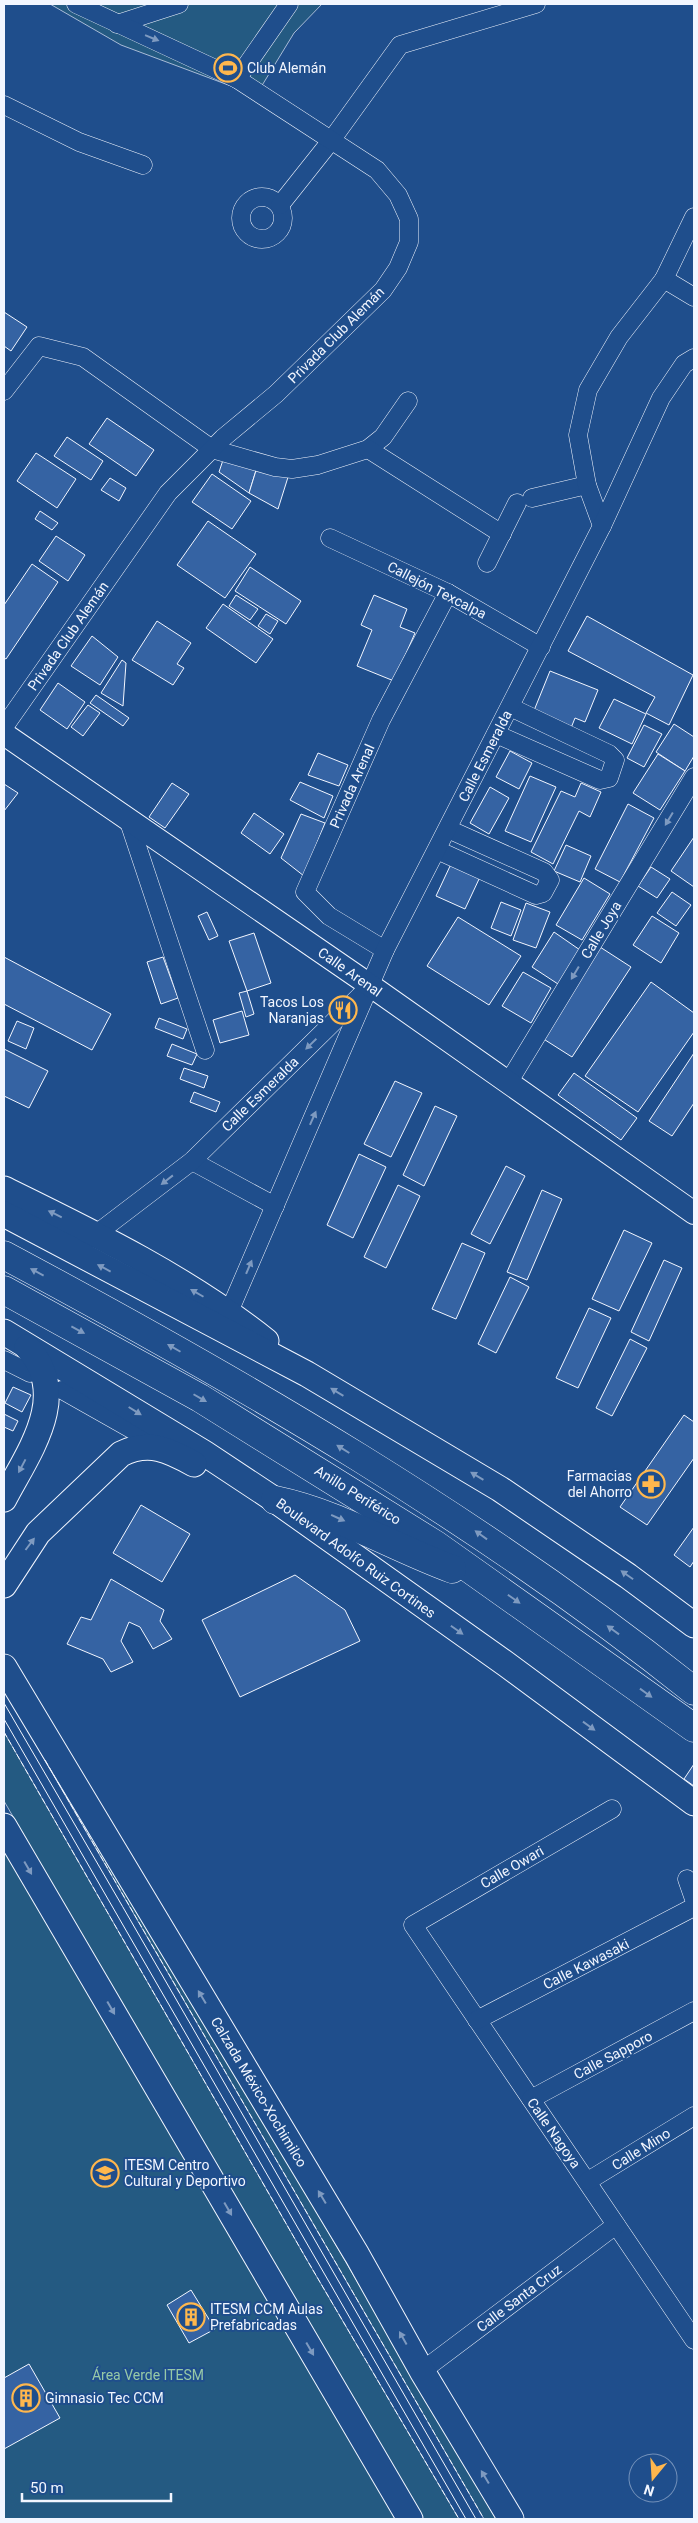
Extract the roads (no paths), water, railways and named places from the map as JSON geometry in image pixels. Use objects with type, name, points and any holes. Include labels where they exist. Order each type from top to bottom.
[{"type":"highway","points":[[4,1254],[126,1320],[284,1413],[472,1528],[694,1691]]},
{"type":"highway","name":"Anillo Periférico","points":[[4,1290],[112,1348],[275,1443],[491,1582],[694,1728]]},
{"type":"highway","points":[[275,1500],[327,1513],[412,1554],[491,1582]]},
{"type":"main road","points":[[4,1189],[96,1235],[229,1312],[307,1374]]},
{"type":"main road","points":[[4,1214],[307,1374],[500,1490],[628,1576],[694,1625]]},
{"type":"main road","points":[[4,1499],[39,1432],[46,1410],[46,1387],[38,1362],[13,1337]]},
{"type":"main road","name":"Boulevard Adolfo Ruiz Cortines","points":[[13,1337],[94,1385],[275,1500],[506,1664],[694,1803]]},
{"type":"main road","points":[[4,1585],[38,1533],[114,1459],[136,1448],[146,1446],[167,1450],[196,1465],[246,1481]]},
{"type":"main road","name":"Calzada México-Xochimilco","points":[[4,1667],[357,2255],[422,2371],[510,2519]]},
{"type":"main road","points":[[4,1826],[410,2519]]},
{"type":"street","name":"Privada Club Alemán","points":[[4,727],[168,493],[212,449],[276,394],[383,290],[398,268],[409,242],[409,219],[398,195],[376,170],[330,142],[236,79],[160,41],[117,24],[76,4]]},
{"type":"street","points":[[117,24],[179,4]]},
{"type":"street","points":[[236,79],[288,4]]},
{"type":"street","points":[[280,205],[330,142],[400,45],[536,4]]},
{"type":"street","points":[[4,106],[79,142],[143,165]]},
{"type":"street","points":[[602,526],[587,485],[578,436],[588,390],[618,337],[664,279],[694,218]]},
{"type":"street","points":[[664,279],[694,297]]},
{"type":"street","points":[[4,391],[38,346],[83,357],[212,449],[276,467],[292,469],[318,464],[368,448],[382,437],[408,401]]},
{"type":"street","name":"Calle Esmeralda","points":[[229,1312],[385,950],[602,526],[661,398],[684,364],[694,358]]},
{"type":"street","points":[[368,448],[502,534]]},
{"type":"street","points":[[487,563],[502,534],[524,500],[587,485]]},
{"type":"street","name":"Callejón Texcalpa","points":[[330,538],[448,593],[541,647]]},
{"type":"street","name":"Privada Arenal","points":[[385,950],[329,916],[305,892],[382,720],[448,593]]},
{"type":"street","points":[[496,734],[600,780],[609,778],[615,760],[609,754],[510,707]]},
{"type":"street","name":"Calle Arenal","points":[[4,734],[371,986],[694,1214]]},
{"type":"street","name":"Calle Joya","points":[[508,1083],[694,777]]},
{"type":"street","points":[[128,819],[205,1050]]},
{"type":"street","points":[[437,850],[536,895],[543,893],[550,880],[544,872],[448,829]]},
{"type":"street","name":"Calle Esmeralda","points":[[72,1250],[96,1235],[192,1161],[371,986]]},
{"type":"street","points":[[192,1161],[275,1206]]},
{"type":"street","points":[[4,1360],[30,1373]]},
{"type":"street","points":[[62,1390],[167,1450]]},
{"type":"street","name":"Calle Owari","points":[[413,1926],[612,1809]]},
{"type":"street","points":[[687,1879],[694,1899]]},
{"type":"street","name":"Calle Kawasaki","points":[[477,2020],[694,1907]]},
{"type":"street","name":"Calle Nagoya","points":[[413,1926],[588,2181],[694,2340]]},
{"type":"street","name":"Calle Sapporo","points":[[531,2099],[694,2011]]},
{"type":"street","name":"Calle Mino","points":[[588,2181],[694,2116]]},
{"type":"street","name":"Calle Santa Cruz","points":[[422,2371],[616,2225]]},
{"type":"tram line","points":[[4,1703],[476,2519]]},
{"type":"tram line","points":[[4,1719],[466,2519]]},
{"type":"place","name":"Club Alemán","points":[[228,68]]},
{"type":"place","name":"Tacos Los Naranjas","points":[[343,1010]]},
{"type":"place","name":"Farmacias del Ahorro","points":[[651,1484]]},
{"type":"place","name":"ITESM Centro Cultural y Deportivo","points":[[105,2173]]},
{"type":"place","name":"ITESM CCM Aulas Prefabricadas","points":[[191,2317]]},
{"type":"place","name":"Gimnasio Tec CCM","points":[[26,2398]]},
{"type":"park label","name":"Área Verde ITESM","points":[[148,2375]]}]
